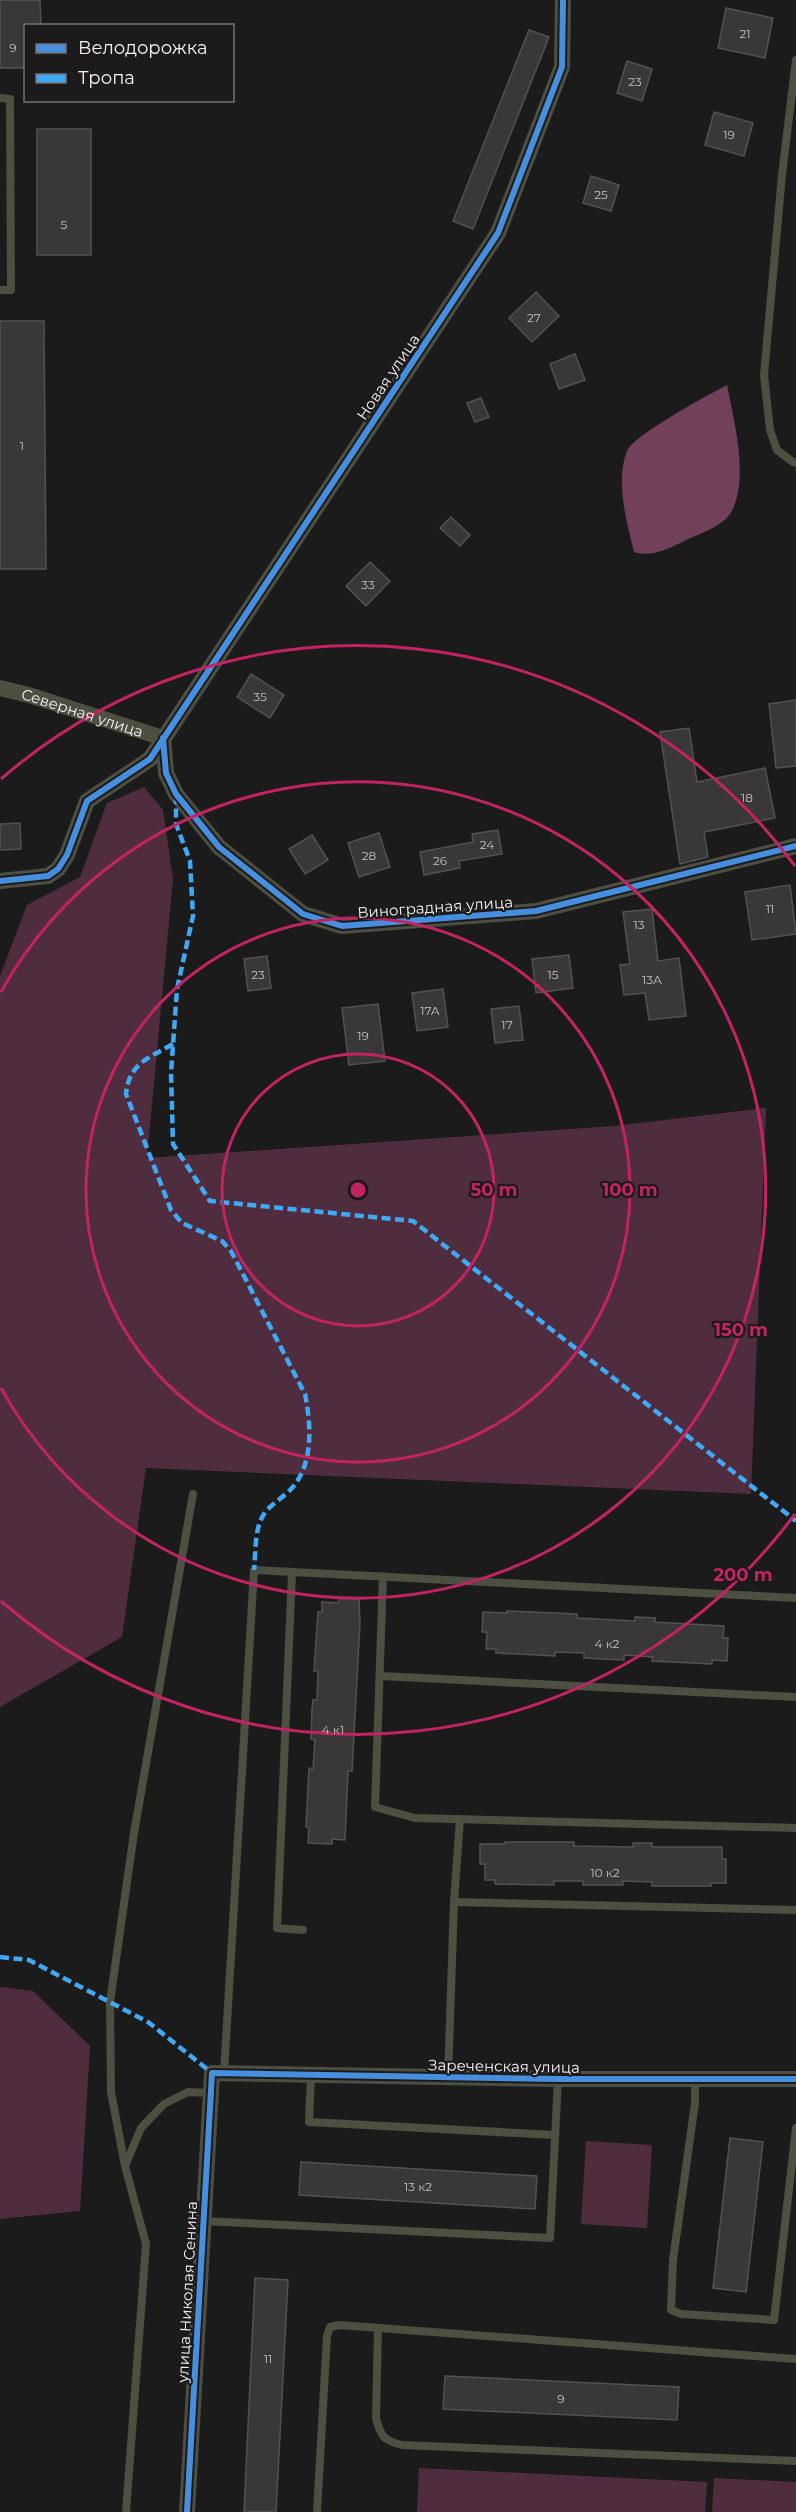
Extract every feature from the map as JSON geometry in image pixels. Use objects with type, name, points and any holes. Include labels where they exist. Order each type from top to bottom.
[{"type":"street","name":"Новая улица","points":[[0,881],[48,876],[58,869],[67,855],[87,801],[150,759],[498,233],[562,67],[563,0]]},
{"type":"street","name":"Северная улица","points":[[0,688],[163,738]]},
{"type":"street","name":"Виноградная улица","points":[[163,738],[166,773],[176,794],[219,847],[303,914],[342,926],[536,911],[796,846]]},
{"type":"street","name":"Зареченская улица","points":[[218,2073],[558,2079],[796,2079]]},
{"type":"street","name":"улица Николая Сенина","points":[[187,2512],[211,2093],[218,2073]]},
{"type":"lane","points":[[796,60],[782,175],[764,375],[770,430],[777,450],[796,462]]},
{"type":"lane","points":[[0,98],[10,99],[11,290],[0,290]]},
{"type":"lane","points":[[126,2512],[146,2244],[125,2166],[111,2092],[110,2002],[134,1833],[193,1494]]},
{"type":"lane","points":[[218,2073],[254,1569],[796,1598]]},
{"type":"lane","points":[[292,1572],[277,1928],[303,1930]]},
{"type":"lane","points":[[383,1576],[375,1807],[415,1818],[796,1828]]},
{"type":"lane","points":[[381,1676],[796,1697]]},
{"type":"lane","points":[[448,2077],[459,1819]]},
{"type":"lane","points":[[454,1902],[796,1910]]},
{"type":"lane","points":[[311,2076],[309,2122],[555,2135]]},
{"type":"lane","points":[[203,2222],[550,2238],[558,2079]]},
{"type":"lane","points":[[695,2079],[694,2103],[673,2260],[671,2310],[681,2314],[774,2319],[796,2128]]},
{"type":"lane","points":[[125,2166],[141,2128],[164,2104],[188,2092],[211,2093]]},
{"type":"lane","points":[[317,2512],[327,2336],[330,2327],[339,2325],[796,2359]]},
{"type":"lane","points":[[378,2328],[376,2418],[379,2431],[386,2441],[402,2445],[796,2461]]},
{"type":"shaded area","points":[[727,385],[740,465],[737,497],[732,511],[718,525],[667,549],[647,554],[634,552],[622,488],[627,451],[643,435]]},
{"type":"shaded area","points":[[144,787],[163,810],[173,879],[147,1158],[614,1126],[766,1108],[751,1494],[146,1468],[122,1637],[0,1707],[0,976],[27,905],[80,877],[107,803]]},
{"type":"shaded area","points":[[0,1987],[33,1991],[90,2046],[80,2211],[0,2219]]},
{"type":"shaded area","points":[[586,2141],[652,2145],[647,2228],[581,2224]]},
{"type":"shaded area","points":[[419,2468],[707,2482],[705,2512],[417,2512]]},
{"type":"shaded area","points":[[714,2478],[796,2482],[796,2512],[712,2512]]},
{"type":"building","points":[[0,0],[40,0],[41,24],[24,24],[24,68],[0,68]]},
{"type":"building","points":[[726,8],[773,18],[765,58],[718,48]]},
{"type":"building","points":[[529,30],[549,37],[473,229],[453,221]]},
{"type":"building","points":[[627,61],[652,69],[642,101],[617,93]]},
{"type":"building","points":[[714,112],[753,123],[744,156],[705,145]]},
{"type":"building","points":[[37,129],[91,129],[91,255],[37,255]]},
{"type":"building","points":[[591,176],[619,185],[611,211],[583,203]]},
{"type":"building","points":[[536,292],[559,316],[532,342],[509,318]]},
{"type":"building","points":[[0,321],[44,321],[46,569],[0,569]]},
{"type":"building","points":[[575,354],[585,380],[559,389],[550,364]]},
{"type":"building","points":[[481,398],[489,417],[475,422],[467,403]]},
{"type":"building","points":[[451,517],[470,535],[460,546],[440,528]]},
{"type":"building","points":[[370,562],[390,581],[366,606],[346,586]]},
{"type":"building","points":[[251,674],[284,695],[270,718],[237,697]]},
{"type":"building","points":[[796,700],[796,766],[776,768],[769,704]]},
{"type":"building","points":[[689,728],[697,782],[765,768],[775,818],[704,832],[708,857],[680,864],[660,732]]},
{"type":"building","points":[[20,823],[21,849],[0,850],[0,824]]},
{"type":"building","points":[[498,830],[502,854],[459,861],[460,868],[424,875],[420,852],[473,842],[472,834]]},
{"type":"building","points":[[379,833],[390,867],[359,877],[348,843]]},
{"type":"building","points":[[312,835],[328,860],[305,874],[289,849]]},
{"type":"building","points":[[790,885],[796,934],[752,940],[745,892]]},
{"type":"building","points":[[652,909],[658,961],[679,958],[686,1016],[649,1020],[645,993],[624,995],[620,965],[630,964],[623,912]]},
{"type":"building","points":[[569,955],[573,988],[536,993],[532,959]]},
{"type":"building","points":[[267,956],[271,988],[248,991],[244,959]]},
{"type":"building","points":[[443,989],[448,1027],[417,1031],[412,993]]},
{"type":"building","points":[[378,1004],[385,1061],[349,1065],[342,1008]]},
{"type":"building","points":[[519,1006],[523,1040],[495,1043],[491,1009]]},
{"type":"building","points":[[339,1598],[359,1599],[360,1623],[352,1771],[348,1771],[345,1840],[332,1839],[332,1844],[308,1843],[309,1828],[306,1827],[309,1768],[313,1769],[315,1740],[311,1739],[312,1710],[313,1700],[317,1700],[318,1671],[314,1671],[318,1612],[322,1612],[322,1602],[338,1603]]},
{"type":"building","points":[[507,1611],[577,1614],[577,1618],[635,1621],[635,1617],[655,1618],[655,1622],[724,1626],[723,1638],[728,1638],[727,1661],[712,1660],[712,1664],[652,1661],[653,1657],[624,1655],[624,1660],[584,1658],[584,1653],[555,1652],[555,1656],[496,1653],[496,1649],[486,1649],[487,1632],[482,1632],[483,1612],[507,1613]]},
{"type":"building","points":[[505,1842],[574,1842],[574,1846],[633,1847],[633,1843],[652,1843],[652,1847],[722,1847],[722,1859],[726,1859],[726,1883],[711,1883],[711,1886],[652,1886],[652,1882],[623,1881],[623,1885],[583,1885],[583,1881],[554,1881],[554,1885],[495,1884],[495,1880],[485,1880],[485,1864],[480,1864],[480,1844],[505,1844]]},
{"type":"building","points":[[730,2138],[763,2142],[746,2292],[713,2288]]},
{"type":"building","points":[[301,2162],[537,2176],[535,2209],[299,2195]]},
{"type":"building","points":[[255,2278],[288,2280],[276,2512],[244,2512]]},
{"type":"building","points":[[445,2376],[679,2387],[677,2420],[443,2409]]},
{"type":"marked path","points":[[176,795],[176,824],[190,861],[193,916],[177,989],[171,1073],[173,1144],[210,1201],[413,1221],[796,1521]]},
{"type":"marked path","points":[[173,1044],[148,1058],[136,1068],[131,1075],[126,1094],[171,1210],[182,1223],[222,1241],[231,1251],[305,1394],[307,1406],[309,1443],[304,1467],[292,1488],[267,1510],[261,1520],[257,1534],[254,1570]]},
{"type":"marked path","points":[[0,1957],[29,1960],[148,2022],[212,2073]]},
{"type":"cycle path","points":[[0,881],[48,876],[58,869],[67,855],[87,801],[150,759],[498,233],[562,67],[563,0]]},
{"type":"cycle path","points":[[163,738],[166,773],[176,794],[219,847],[303,914],[342,926],[536,911],[796,846]]},
{"type":"cycle path","points":[[187,2512],[212,2073],[558,2079],[796,2079]]}]
